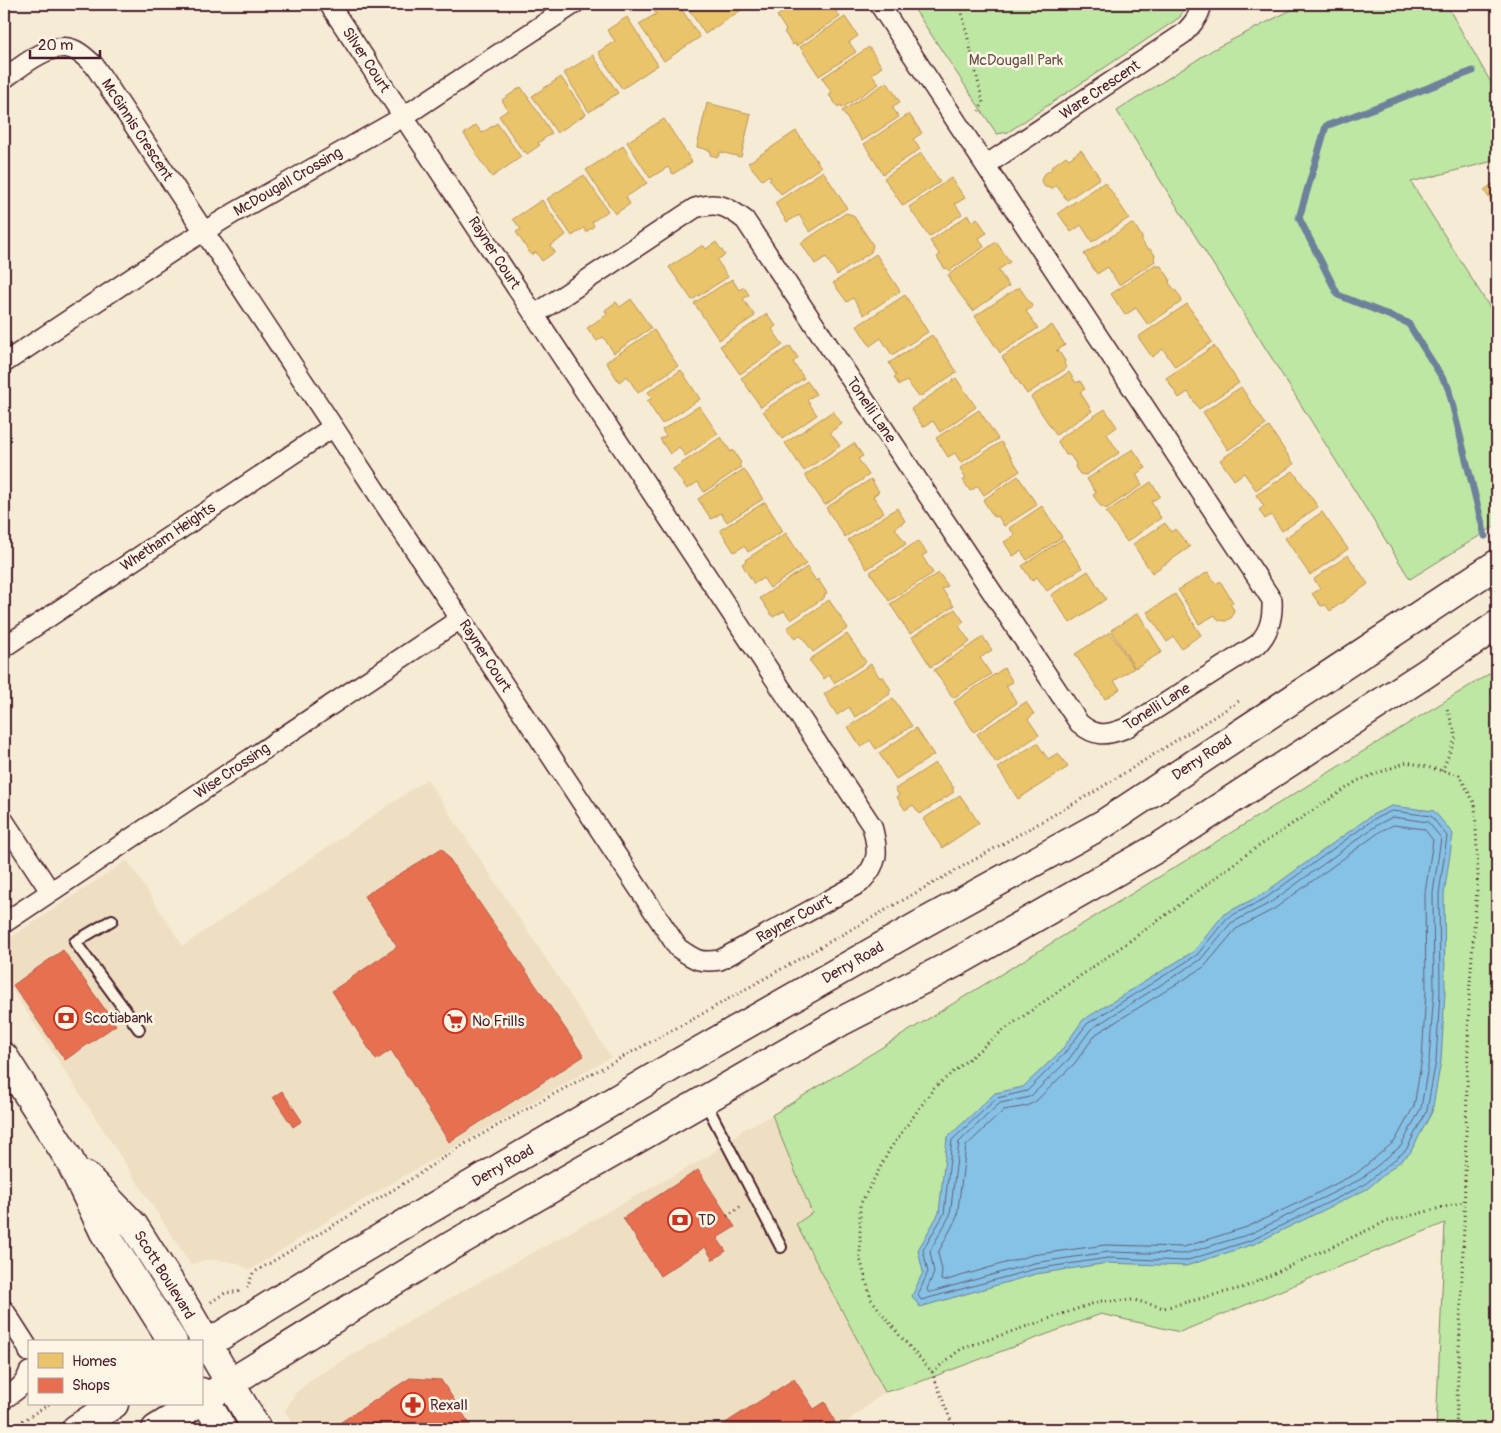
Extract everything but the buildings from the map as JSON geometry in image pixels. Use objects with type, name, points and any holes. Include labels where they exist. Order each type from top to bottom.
[{"type":"main road","name":"Derry Road","points":[[204,1346],[353,1255],[673,1066],[918,926],[1105,823],[1497,564]]},
{"type":"main road","points":[[202,1398],[451,1246],[840,1022],[957,962],[1159,847],[1425,674],[1497,624]]},
{"type":"main road","name":"Scott Boulevard","points":[[4,1057],[70,1159],[104,1232],[172,1340]]},
{"type":"main road","name":"Scott Boulevard","points":[[70,1159],[134,1226],[200,1340]]},
{"type":"main road","name":"Scott Boulevard","points":[[204,1346],[230,1383],[257,1429]]},
{"type":"main road","points":[[202,1400],[222,1429]]},
{"type":"main road","points":[[76,1429],[111,1406]]},
{"type":"main road","points":[[156,1429],[190,1406]]},
{"type":"street","name":"Silver Court","points":[[329,4],[403,117]]},
{"type":"street","name":"McDougall Crossing","points":[[4,363],[234,213],[403,117],[574,4]]},
{"type":"street","name":"Tonelli Lane","points":[[534,315],[695,208],[708,204],[720,205],[733,211],[745,220],[1079,723],[1092,733],[1104,734],[1126,728],[1258,644],[1270,626],[1273,614],[1272,600],[879,4]]},
{"type":"street","name":"Ware Crescent","points":[[986,166],[1183,34],[1194,22],[1202,4]]},
{"type":"street","name":"McGinnis Crescent","points":[[4,78],[44,52],[59,48],[70,48],[83,55],[94,65],[204,232]]},
{"type":"street","name":"Rayner Court","points":[[204,232],[678,948],[691,957],[703,962],[720,960],[860,883],[870,872],[876,860],[877,844],[872,826],[403,117]]},
{"type":"street","name":"Whetham Heights","points":[[4,646],[333,427]]},
{"type":"street","name":"Wise Crossing","points":[[4,923],[460,619]]},
{"type":"street","points":[[4,821],[50,891]]},
{"type":"street","points":[[4,1310],[28,1349]]},
{"type":"street","points":[[4,1399],[20,1388],[28,1375]]},
{"type":"lane","points":[[112,920],[75,942],[139,1029]]},
{"type":"lane","points":[[705,1101],[781,1247]]},
{"type":"path","points":[[960,4],[983,103],[979,111]]},
{"type":"path","points":[[225,1293],[246,1291],[253,1273],[408,1181],[463,1145],[693,1019],[1094,792],[1244,698]]},
{"type":"path","points":[[1442,771],[1456,737],[1448,708]]},
{"type":"path","points":[[954,1429],[932,1372],[871,1299],[860,1258],[860,1206],[890,1148],[934,1088],[1001,1032],[1162,918],[1246,854],[1357,781],[1407,762],[1459,775],[1475,804],[1478,866],[1469,996],[1456,1429]]},
{"type":"path","points":[[932,1372],[961,1349],[1100,1301],[1134,1300],[1164,1308],[1245,1287],[1384,1222],[1464,1202]]},
{"type":"path","points":[[10,1429],[46,1406]]},
{"type":"shaded area","points":[[427,779],[611,1057],[337,1215],[250,1270],[237,1263],[219,1260],[204,1260],[191,1265],[4,977],[4,942],[127,860],[183,946]]},
{"type":"shaded area","points":[[772,1115],[812,1213],[796,1224],[885,1392],[838,1429],[296,1429],[285,1411],[296,1392],[317,1376],[412,1319],[707,1157],[744,1129]]},
{"type":"green space","name":"McDougall Park","points":[[911,4],[1186,4],[1180,17],[1170,24],[1008,132],[997,134]]},
{"type":"green space","points":[[1303,4],[1446,4],[1497,93],[1497,160],[1411,182],[1497,319],[1497,525],[1410,579],[1117,111],[1214,49]]},
{"type":"green space","points":[[1497,669],[1497,1429],[1436,1429],[1445,1223],[1180,1332],[1101,1314],[914,1384],[885,1392],[796,1224],[812,1213],[772,1115]]},
{"type":"water","points":[[1391,806],[1434,811],[1453,834],[1444,894],[1445,992],[1441,1061],[1432,1112],[1410,1153],[1367,1189],[1254,1244],[1186,1266],[1108,1263],[1036,1274],[920,1307],[912,1296],[923,1272],[918,1250],[939,1213],[947,1138],[995,1093],[1023,1087],[1061,1051],[1083,1020],[1194,951],[1224,914],[1263,894],[1372,815]]},
{"type":"waterway","points":[[1473,71],[1326,126],[1299,218],[1338,295],[1408,323],[1448,387],[1485,536]]},
{"type":"place","name":"Scotiabank","points":[[66,1018]]},
{"type":"place","name":"No Frills","points":[[455,1021]]},
{"type":"place","name":"TD","points":[[680,1220]]},
{"type":"place","name":"Rexall","points":[[413,1405]]}]
